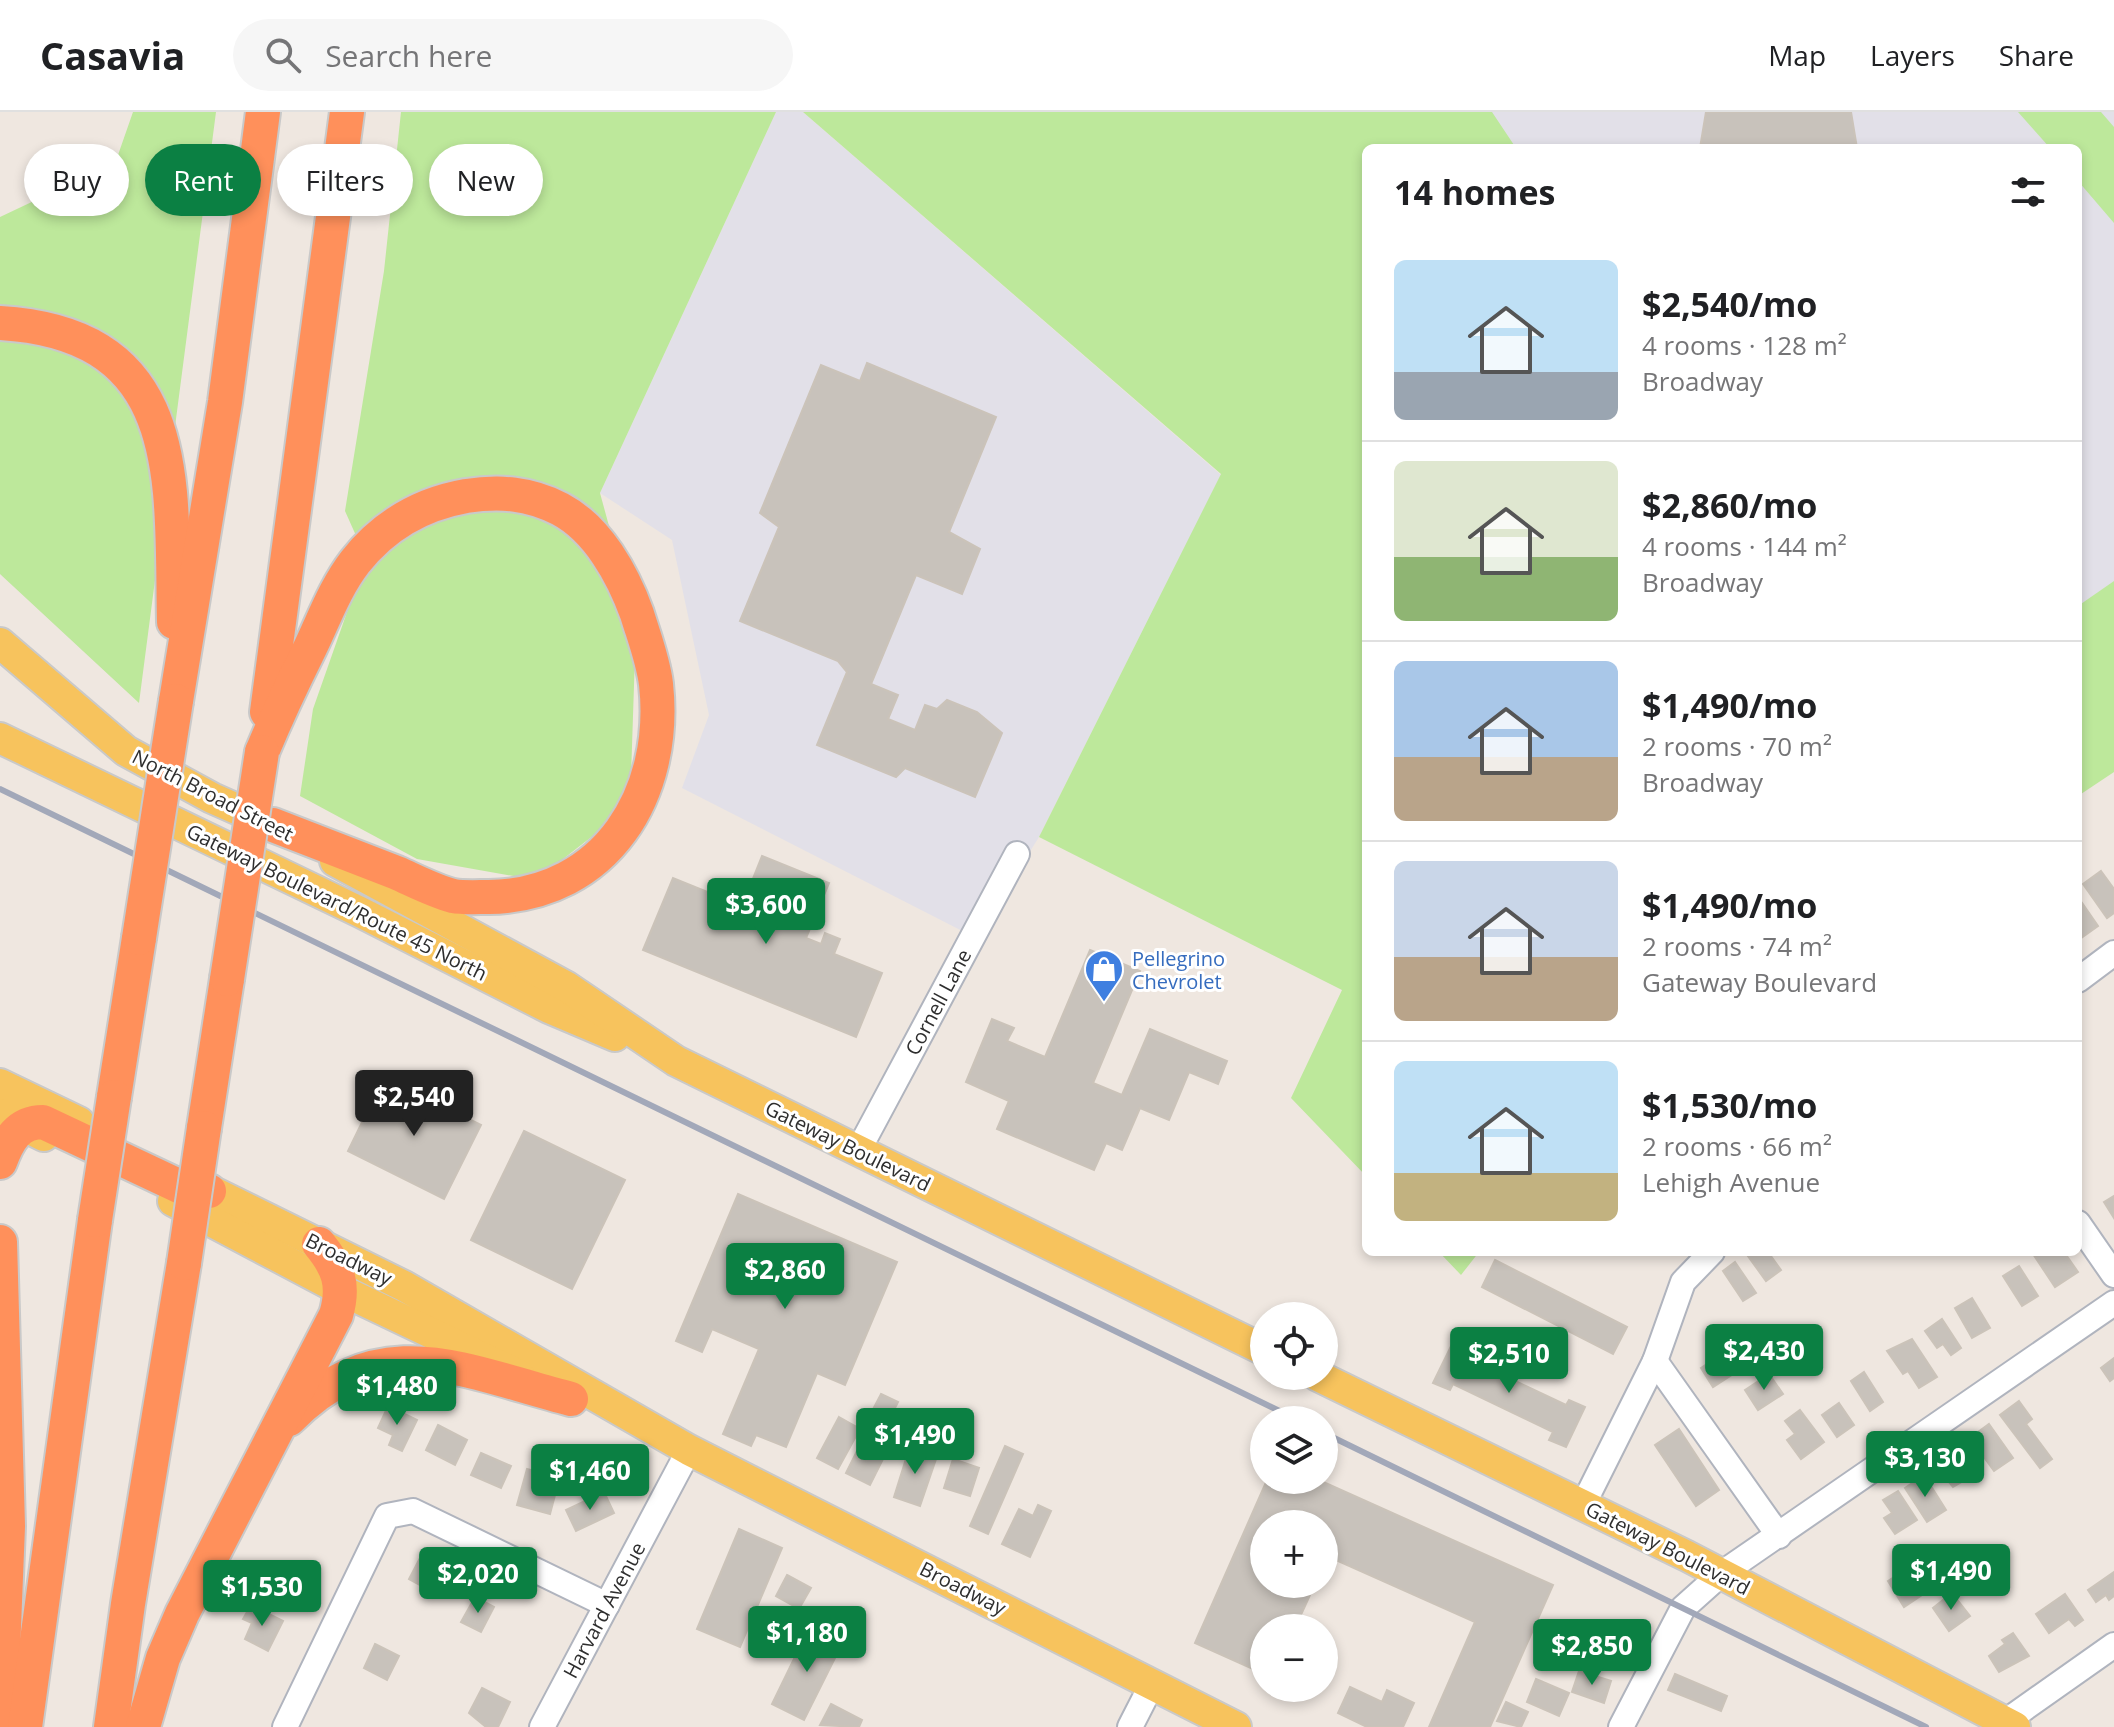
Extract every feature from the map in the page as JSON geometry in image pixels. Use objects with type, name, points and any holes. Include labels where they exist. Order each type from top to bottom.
[{"type":"highway","points":[[25,1727],[95,1220],[220,433],[263,112]]},
{"type":"highway","points":[[111,1727],[262,752],[347,112]]},
{"type":"highway","points":[[0,323],[47,330],[90,346],[127,373],[153,411],[164,445],[170,496],[176,701]]},
{"type":"highway","points":[[262,752],[321,620],[354,563],[399,520],[429,504],[485,493],[535,498],[563,510],[586,530],[620,571],[650,655],[656,685],[653,753],[646,783],[633,813],[604,854],[576,876],[537,890],[492,897],[454,896],[273,825]]},
{"type":"highway","points":[[0,1162],[14,1133],[12,1120],[43,1122],[62,1128],[185,1189],[209,1191]]},
{"type":"highway","points":[[0,1235],[8,1526],[0,1727]]},
{"type":"highway","points":[[143,1727],[172,1636],[336,1315],[341,1290],[336,1267],[319,1244]]},
{"type":"highway","points":[[270,1440],[325,1389],[358,1370],[384,1363],[437,1364],[571,1399]]},
{"type":"main road","name":"North Broad Street","points":[[0,643],[126,751],[212,798],[273,825],[444,920]]},
{"type":"main road","name":"Gateway Boulevard/Route 45 North","points":[[0,738],[360,912],[549,1008],[676,1061]]},
{"type":"main road","name":"Gateway Boulevard","points":[[444,920],[567,987],[676,1061],[1250,1343]]},
{"type":"main road","name":"Broadway","points":[[0,1084],[404,1286],[689,1450],[1236,1727]]},
{"type":"main road","name":"Broadway","points":[[12,1120],[341,1290],[571,1399],[689,1450]]},
{"type":"main road","name":"Gateway Boulevard","points":[[1338,1386],[1721,1574],[2010,1724]]},
{"type":"street","name":"Cornell Lane","points":[[858,1151],[1017,854]]},
{"type":"street","points":[[2082,977],[2114,953]]},
{"type":"street","points":[[2082,1229],[2114,1275]]},
{"type":"street","points":[[1583,1505],[1655,1361],[1683,1282],[1708,1256]]},
{"type":"street","points":[[1621,1727],[1683,1608],[1721,1574],[2114,1303]]},
{"type":"street","points":[[1655,1361],[1779,1536]]},
{"type":"street","name":"Harvard Avenue","points":[[542,1727],[689,1450]]},
{"type":"street","points":[[285,1727],[387,1516],[413,1511],[607,1605]]},
{"type":"street","points":[[2010,1724],[2114,1645]]},
{"type":"street","points":[[1130,1727],[1152,1684]]},
{"type":"shaded area","points":[[776,112],[803,112],[1221,475],[1039,837],[976,938],[682,788],[709,715],[672,540],[600,493]]},
{"type":"shaded area","points":[[1441,112],[2114,112],[2114,696],[2082,719],[2082,144],[1463,144]]},
{"type":"green space","points":[[133,112],[216,112],[212,144],[145,144],[145,216],[202,216],[139,703],[0,574],[0,217],[24,206],[24,216],[129,216],[129,144],[122,144]]},
{"type":"green space","points":[[401,112],[776,112],[600,493],[636,625],[630,807],[536,880],[417,859],[300,796],[313,709],[366,558],[345,511],[384,271],[390,216],[413,216],[413,144],[398,144]]},
{"type":"green space","points":[[803,112],[1492,112],[1513,144],[1362,144],[1362,1172],[1291,1098],[1342,990],[1039,837],[1221,474]]},
{"type":"green space","points":[[2018,112],[2101,112],[2114,127],[2114,223],[2082,186],[2082,144],[2046,144]]},
{"type":"green space","points":[[2114,581],[2114,772],[2082,793],[2082,603]]},
{"type":"green space","points":[[1443,1256],[1476,1256],[1461,1275]]},
{"type":"building","points":[[1706,112],[1851,112],[1856,144],[1701,144]]},
{"type":"building","points":[[867,363],[996,417],[949,532],[980,549],[962,594],[916,575],[871,684],[898,695],[888,719],[915,730],[925,705],[937,709],[947,700],[977,712],[1002,733],[975,797],[905,768],[896,777],[817,745],[847,672],[838,661],[740,621],[779,527],[760,513],[821,365],[860,381]]},
{"type":"building","points":[[762,856],[829,883],[806,938],[821,944],[825,933],[840,939],[834,954],[882,973],[856,1037],[643,950],[673,878],[742,906]]},
{"type":"building","points":[[2101,871],[2114,889],[2114,913],[2107,918],[2083,884]]},
{"type":"building","points":[[2082,903],[2098,926],[2082,937]]},
{"type":"building","points":[[1090,950],[1140,971],[1093,1083],[1122,1095],[1150,1029],[1227,1061],[1218,1084],[1189,1072],[1169,1120],[1140,1108],[1122,1150],[1106,1143],[1094,1170],[997,1129],[1009,1101],[966,1082],[992,1019],[1014,1028],[1007,1041],[1045,1057]]},
{"type":"building","points":[[384,1077],[481,1125],[444,1199],[348,1151]]},
{"type":"building","points":[[524,1131],[625,1180],[572,1289],[471,1240]]},
{"type":"building","points":[[738,1194],[897,1262],[845,1385],[817,1373],[786,1447],[756,1435],[751,1446],[723,1434],[759,1349],[712,1329],[702,1352],[676,1341]]},
{"type":"building","points":[[2114,1196],[2114,1218],[2104,1202]]},
{"type":"building","points":[[1748,1256],[1771,1256],[1781,1270],[1766,1281]]},
{"type":"building","points":[[2034,1256],[2067,1256],[2078,1272],[2055,1287]]},
{"type":"building","points":[[1495,1260],[1627,1327],[1613,1354],[1482,1287]]},
{"type":"building","points":[[1735,1262],[1756,1293],[1743,1301],[1723,1271]]},
{"type":"building","points":[[2019,1266],[2038,1296],[2022,1306],[2003,1276]]},
{"type":"building","points":[[1972,1298],[1990,1328],[1972,1338],[1955,1308]]},
{"type":"building","points":[[1942,1319],[1961,1348],[1951,1355],[1943,1344],[1937,1348],[1925,1331]]},
{"type":"building","points":[[1912,1339],[1937,1377],[1919,1388],[1908,1371],[1903,1374],[1887,1351]]},
{"type":"building","points":[[1453,1342],[1469,1350],[1465,1357],[1566,1405],[1569,1400],[1585,1407],[1566,1447],[1549,1440],[1553,1432],[1453,1384],[1450,1390],[1433,1383]]},
{"type":"building","points":[[1728,1350],[1741,1369],[1713,1387],[1701,1368]]},
{"type":"building","points":[[2114,1358],[2114,1378],[2110,1381],[2101,1368]]},
{"type":"building","points":[[1864,1372],[1883,1402],[1870,1411],[1851,1381]]},
{"type":"building","points":[[1769,1374],[1783,1394],[1758,1410],[1745,1390]]},
{"type":"building","points":[[881,1394],[898,1402],[887,1424],[870,1415]]},
{"type":"building","points":[[2019,1401],[2032,1419],[2026,1424],[2052,1459],[2040,1468],[2000,1415]]},
{"type":"building","points":[[1839,1403],[1854,1425],[1837,1437],[1822,1415]]},
{"type":"building","points":[[388,1406],[417,1420],[402,1451],[389,1445],[393,1435],[378,1428]]},
{"type":"building","points":[[1800,1410],[1824,1442],[1801,1459],[1787,1440],[1795,1434],[1785,1421]]},
{"type":"building","points":[[839,1417],[860,1429],[838,1469],[817,1458]]},
{"type":"building","points":[[1989,1424],[2013,1458],[1994,1471],[1970,1438]]},
{"type":"building","points":[[438,1425],[467,1440],[455,1465],[426,1450]]},
{"type":"building","points":[[1679,1429],[1719,1490],[1696,1506],[1655,1445]]},
{"type":"building","points":[[866,1433],[890,1445],[870,1485],[846,1473]]},
{"type":"building","points":[[910,1446],[937,1456],[920,1506],[894,1497]]},
{"type":"building","points":[[1005,1446],[1023,1454],[988,1534],[970,1526]]},
{"type":"building","points":[[481,1453],[511,1466],[501,1488],[471,1475]]},
{"type":"building","points":[[1957,1454],[1964,1466],[1958,1469],[1965,1480],[1953,1487],[1936,1466]]},
{"type":"building","points":[[953,1459],[979,1468],[970,1496],[944,1488]]},
{"type":"building","points":[[527,1469],[553,1476],[548,1492],[555,1495],[550,1514],[517,1505]]},
{"type":"building","points":[[1924,1475],[1946,1510],[1927,1522],[1905,1488]]},
{"type":"building","points":[[1338,1489],[1553,1585],[1490,1727],[1429,1727],[1475,1622],[1338,1561],[1338,1510],[1254,1510],[1261,1494],[1338,1494]]},
{"type":"building","points":[[1898,1491],[1917,1520],[1895,1534],[1884,1518],[1892,1513],[1883,1500]]},
{"type":"building","points":[[604,1492],[614,1513],[576,1531],[566,1510]]},
{"type":"building","points":[[1038,1505],[1051,1511],[1030,1557],[1002,1544],[1019,1509],[1033,1516]]},
{"type":"building","points":[[1250,1518],[1250,1598],[1309,1598],[1301,1614],[1250,1614],[1250,1668],[1195,1643]]},
{"type":"building","points":[[739,1529],[782,1548],[740,1647],[697,1629]]},
{"type":"building","points":[[421,1556],[452,1573],[440,1596],[409,1579]]},
{"type":"building","points":[[1919,1561],[1928,1575],[1917,1582],[1925,1593],[1904,1607],[1888,1581]]},
{"type":"building","points":[[2114,1572],[2114,1596],[2109,1600],[2106,1595],[2096,1602],[2088,1590]]},
{"type":"building","points":[[787,1575],[811,1588],[799,1609],[776,1596]]},
{"type":"building","points":[[1952,1593],[1970,1616],[1949,1631],[1933,1608]]},
{"type":"building","points":[[2065,1594],[2083,1620],[2075,1626],[2069,1619],[2049,1633],[2036,1614]]},
{"type":"building","points":[[475,1597],[494,1607],[481,1632],[461,1622]]},
{"type":"building","points":[[251,1605],[283,1621],[268,1651],[245,1639],[252,1623],[243,1619]]},
{"type":"building","points":[[809,1628],[842,1644],[804,1720],[772,1704]]},
{"type":"building","points":[[2013,1633],[2029,1656],[1999,1672],[1989,1656],[2005,1644],[2002,1640]]},
{"type":"building","points":[[375,1644],[399,1656],[387,1680],[364,1668]]},
{"type":"building","points":[[1579,1671],[1611,1681],[1604,1703],[1572,1692]]},
{"type":"building","points":[[1675,1674],[1727,1696],[1721,1711],[1668,1690]]},
{"type":"building","points":[[1536,1679],[1569,1693],[1559,1716],[1527,1702]]},
{"type":"building","points":[[1350,1687],[1382,1702],[1387,1690],[1414,1703],[1403,1727],[1367,1727],[1338,1713]]},
{"type":"building","points":[[482,1688],[510,1702],[498,1727],[486,1727],[469,1713]]},
{"type":"building","points":[[1506,1702],[1528,1712],[1521,1727],[1497,1721]]},
{"type":"building","points":[[831,1704],[862,1720],[859,1727],[820,1725]]},
{"type":"railway","points":[[0,789],[1269,1406]]},
{"type":"railway","points":[[1338,1440],[1926,1727]]},
{"type":"place","name":"Pellegrino Chevrolet","points":[[1104,1003]]}]
